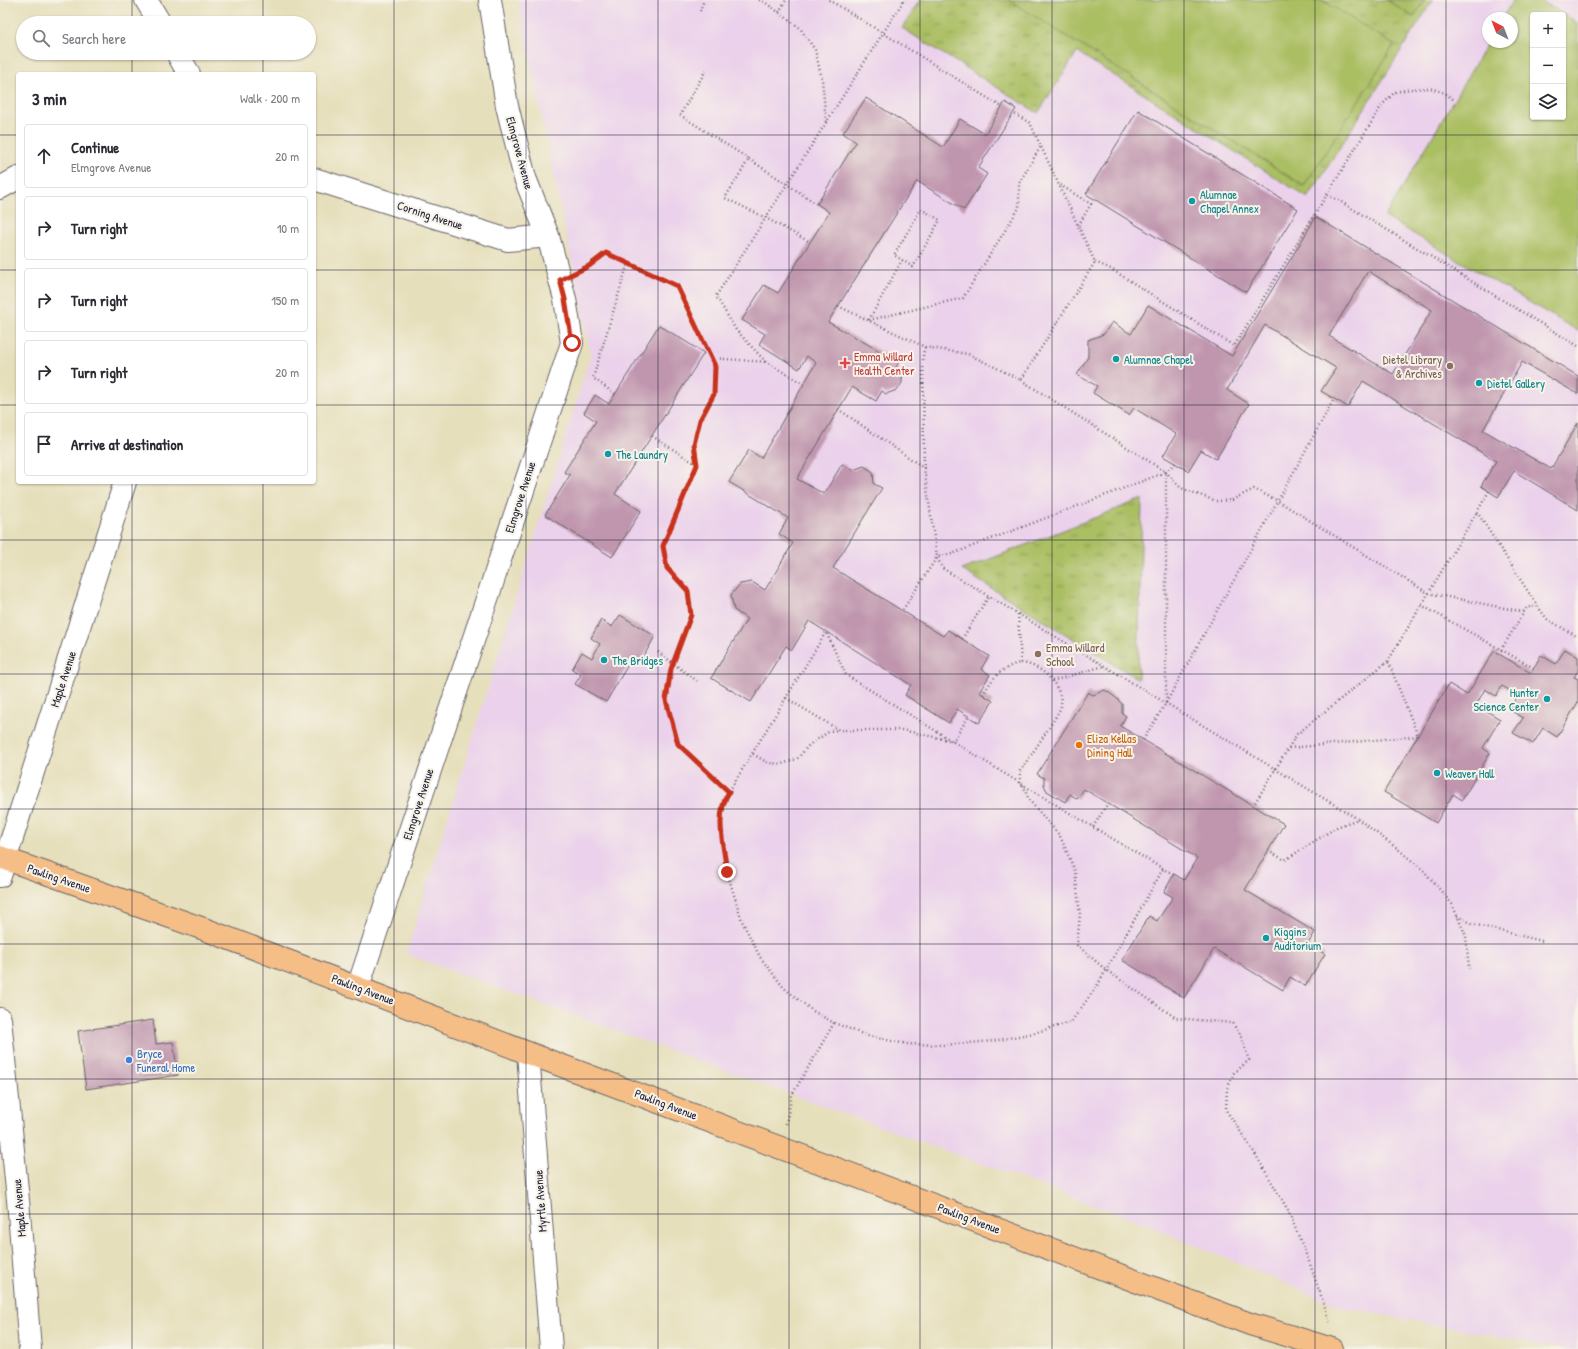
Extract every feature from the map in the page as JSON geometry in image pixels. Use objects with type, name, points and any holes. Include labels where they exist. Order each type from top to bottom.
[{"type":"main road","name":"Pawling Avenue","points":[[2,864],[204,929],[528,1053],[1250,1324],[1332,1338]]},
{"type":"street","points":[[146,0],[156,16]]},
{"type":"street","name":"Elmgrove Avenue","points":[[358,987],[572,343],[565,299],[548,236],[525,178],[507,106],[490,0]]},
{"type":"street","points":[[181,60],[188,72]]},
{"type":"street","points":[[0,188],[16,179]]},
{"type":"street","name":"Corning Avenue","points":[[316,180],[508,240],[548,236]]},
{"type":"street","name":"Maple Avenue","points":[[2,864],[124,484]]},
{"type":"street","name":"Maple Avenue","points":[[0,1019],[18,1200],[30,1349]]},
{"type":"street","name":"Myrtle Avenue","points":[[528,1053],[551,1349]]},
{"type":"path","points":[[700,11],[704,0]]},
{"type":"path","points":[[759,0],[779,12],[800,28],[815,50],[822,80],[826,123]]},
{"type":"path","points":[[779,12],[786,0]]},
{"type":"path","points":[[829,0],[1002,107]]},
{"type":"path","points":[[804,384],[766,362],[736,330],[716,296],[904,0]]},
{"type":"path","points":[[706,70],[680,115],[817,204]]},
{"type":"path","points":[[1013,113],[1030,123],[1095,262],[1111,269],[1234,346],[1382,105],[1395,92],[1410,89],[1430,88],[1445,93],[1454,100]]},
{"type":"path","points":[[868,320],[963,298],[1019,208],[1019,184],[1041,146]]},
{"type":"path","points":[[749,159],[725,198],[810,242]]},
{"type":"path","points":[[1059,185],[1091,204],[1078,226]]},
{"type":"path","points":[[1326,195],[1338,200],[1578,346]]},
{"type":"path","points":[[921,209],[940,220],[913,267],[902,260],[894,255],[921,209]]},
{"type":"path","points":[[560,280],[589,266],[606,253],[677,286],[715,366],[714,394],[700,420],[694,444],[697,465],[663,546],[667,568],[688,591],[691,615],[671,669],[666,700],[678,744],[729,792]]},
{"type":"path","points":[[868,320],[902,260]]},
{"type":"path","points":[[1021,380],[1095,262]]},
{"type":"path","points":[[615,394],[593,378],[628,263]]},
{"type":"path","points":[[838,306],[925,347],[968,354],[1021,380],[1166,472],[1181,488],[1216,501],[1232,500],[1254,489],[1278,501],[1428,593],[1525,612]]},
{"type":"path","points":[[925,347],[923,354],[924,468],[937,556],[942,568],[1358,819],[1398,849],[1424,871],[1452,904],[1466,936],[1469,969]]},
{"type":"path","points":[[712,358],[766,362]]},
{"type":"path","points":[[1143,740],[1166,703],[1334,399]]},
{"type":"path","points":[[838,409],[924,468]]},
{"type":"path","points":[[652,436],[697,465]]},
{"type":"path","points":[[902,611],[937,556],[952,554],[1166,472],[1175,463]]},
{"type":"path","points":[[1166,472],[1166,703]]},
{"type":"path","points":[[1253,806],[1297,734],[1388,662],[1489,491]]},
{"type":"path","points":[[1477,512],[1547,619],[1578,637]]},
{"type":"path","points":[[962,639],[989,596]]},
{"type":"path","points":[[1421,604],[1534,668]]},
{"type":"path","points":[[1501,650],[1527,607],[1538,607]]},
{"type":"path","points":[[1018,614],[1021,663]]},
{"type":"path","points":[[1163,869],[1097,986],[1071,1022],[1034,1033],[993,1041],[944,1045],[906,1044],[868,1036],[834,1023],[814,1011],[784,988],[760,957],[742,921],[727,872],[721,822],[725,798],[826,632],[846,675],[1023,785],[1163,869],[1174,874]]},
{"type":"path","points":[[658,652],[698,681]]},
{"type":"path","points":[[1289,748],[1418,736],[1388,662]]},
{"type":"path","points":[[983,695],[994,676],[1006,668],[1021,663],[1038,668],[1052,681],[1060,693],[1061,708],[1020,771],[1020,783]]},
{"type":"path","points":[[1052,681],[1104,666]]},
{"type":"path","points":[[786,698],[839,730]]},
{"type":"path","points":[[953,741],[969,716]]},
{"type":"path","points":[[753,754],[768,763],[782,764],[797,758],[809,745],[830,731],[839,730],[902,730],[953,741]]},
{"type":"path","points":[[1023,785],[1029,800],[1060,836],[1075,871],[1080,915],[1078,945],[1106,970],[1176,1018],[1232,1023],[1240,1034],[1249,1060],[1234,1073],[1227,1089],[1226,1110],[1254,1152],[1288,1210],[1321,1292],[1332,1338]]},
{"type":"path","points":[[1093,827],[1108,803]]},
{"type":"path","points":[[1268,851],[1285,860],[1337,827],[1358,819]]},
{"type":"path","points":[[1457,915],[1473,924],[1542,941]]},
{"type":"path","points":[[792,1095],[834,1023]]},
{"type":"shaded area","name":"Emma Willard School","points":[[518,0],[1578,0],[1578,1349],[1565,1349],[1341,1307],[1128,1217],[406,954],[591,354]]},
{"type":"green space","points":[[920,0],[1433,0],[1308,198],[1077,52],[1038,113],[902,28]]},
{"type":"green space","points":[[1009,0],[1322,0],[1394,45],[1304,186]]},
{"type":"green space","points":[[1386,0],[1424,0],[1414,17]]},
{"type":"green space","points":[[1513,0],[1540,0],[1560,12],[1530,12],[1530,120],[1566,120],[1566,16],[1578,23],[1578,331],[1385,217],[1484,48],[1518,48],[1518,12],[1506,12]]},
{"type":"green space","points":[[1142,499],[1138,679],[962,570]]},
{"type":"building","points":[[866,98],[943,147],[960,119],[985,134],[1005,102],[1016,109],[978,168],[987,174],[964,210],[917,181],[828,322],[899,362],[896,367],[902,373],[902,383],[897,390],[886,394],[882,391],[876,401],[852,387],[797,479],[824,494],[842,464],[853,470],[864,466],[873,472],[874,484],[882,488],[833,568],[943,636],[948,630],[989,656],[981,669],[990,675],[979,692],[993,701],[979,723],[957,709],[949,723],[905,695],[911,685],[809,621],[792,650],[786,646],[751,702],[711,678],[747,619],[734,610],[731,595],[740,584],[752,582],[765,590],[793,543],[779,534],[788,518],[729,482],[749,450],[761,458],[816,363],[807,356],[799,369],[759,344],[765,334],[742,320],[764,285],[778,293],[829,212],[817,204],[856,142],[843,133]]},
{"type":"building","name":"Alumnae Chapel Annex","points":[[1138,110],[1298,209],[1246,292],[1086,194]]},
{"type":"building","points":[[1316,217],[1578,376],[1578,394],[1522,362],[1483,430],[1551,469],[1578,423],[1578,510],[1514,471],[1498,497],[1481,486],[1496,461],[1363,381],[1348,407],[1321,391],[1336,368],[1265,325],[1227,390],[1249,404],[1216,459],[1201,450],[1188,471],[1163,456],[1176,434],[1134,408],[1129,415],[1093,393],[1097,386],[1077,375],[1088,357],[1088,340],[1104,334],[1112,322],[1131,334],[1148,305],[1232,356]],"holes":[[[1368,271],[1432,310],[1393,374],[1329,336]]]},
{"type":"building","name":"The Laundry","points":[[659,325],[704,353],[615,494],[641,511],[612,557],[545,515],[570,475],[564,472],[596,421],[584,413],[595,395],[609,404]]},
{"type":"building","name":"The Bridges","points":[[620,615],[655,636],[640,663],[632,658],[606,702],[575,684],[581,675],[572,669],[582,652],[592,658],[600,644],[591,638],[601,620],[612,627]]},
{"type":"building","points":[[1565,649],[1578,657],[1578,671],[1574,677],[1578,679],[1578,702],[1557,737],[1543,728],[1533,744],[1513,733],[1523,718],[1510,710],[1518,695],[1502,686],[1496,696],[1485,689],[1476,705],[1500,719],[1483,748],[1490,753],[1462,800],[1453,794],[1436,823],[1384,792],[1449,684],[1467,695],[1494,651],[1531,673],[1541,655],[1556,664]]},
{"type":"building","points":[[1105,690],[1122,704],[1122,713],[1126,716],[1120,726],[1284,824],[1245,890],[1315,932],[1308,944],[1325,954],[1305,986],[1290,977],[1283,990],[1214,949],[1184,998],[1122,960],[1149,916],[1157,921],[1173,897],[1164,892],[1174,874],[1184,880],[1197,858],[1084,789],[1077,799],[1070,794],[1065,802],[1047,791],[1044,785],[1044,778],[1037,774],[1088,692],[1093,695]]},
{"type":"building","name":"Bryce Funeral Home","points":[[153,1020],[156,1044],[173,1042],[178,1075],[86,1089],[78,1031]]},
{"type":"place","name":"Alumnae Chapel Annex","points":[[1192,201]]},
{"type":"place","name":"Alumnae Chapel","points":[[1116,359]]},
{"type":"place","name":"Emma Willard Health Center","points":[[845,363]]},
{"type":"place","name":"Dietel Library & Archives","points":[[1450,366]]},
{"type":"place","name":"Dietel Gallery","points":[[1479,383]]},
{"type":"place","name":"The Laundry","points":[[608,454]]},
{"type":"place","name":"Emma Willard School","points":[[1038,654]]},
{"type":"place","name":"The Bridges","points":[[604,660]]},
{"type":"place","name":"Hunter Science Center","points":[[1547,699]]},
{"type":"place","name":"Eliza Kellas Dining Hall","points":[[1079,745]]},
{"type":"place","name":"Weaver Hall","points":[[1437,773]]},
{"type":"place","name":"Kiggins Auditorium","points":[[1266,938]]},
{"type":"place","name":"Bryce Funeral Home","points":[[129,1060]]},
{"type":"route","points":[[572,343],[565,299],[560,280],[589,266],[606,253],[677,286],[715,366],[714,394],[700,420],[694,444],[697,465],[663,546],[667,568],[688,591],[691,615],[671,669],[666,700],[678,744],[729,792],[725,798],[721,822],[727,872]]}]
